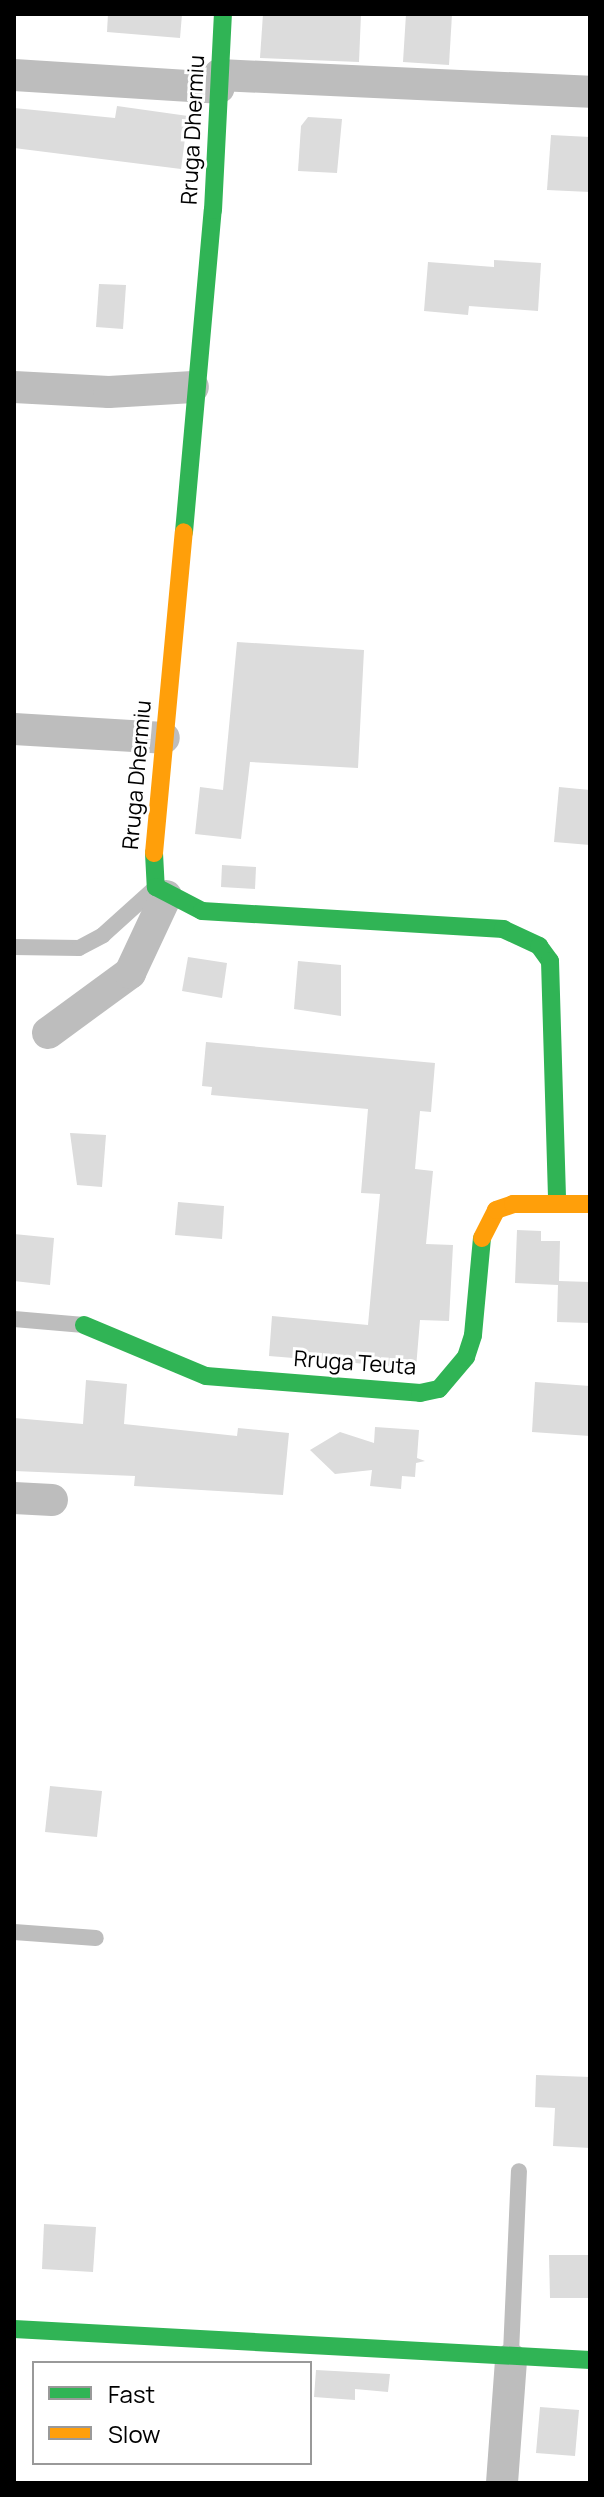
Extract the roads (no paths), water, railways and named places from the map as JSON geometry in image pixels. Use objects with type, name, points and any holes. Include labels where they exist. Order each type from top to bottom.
[{"type":"street","name":"Rruga Dhermiu","points":[[161,892],[153,866],[193,387],[213,210],[223,14]]},
{"type":"street","points":[[14,75],[590,92]]},
{"type":"street","points":[[14,387],[109,392],[193,387]]},
{"type":"street","points":[[14,729],[164,738]]},
{"type":"street","points":[[48,1033],[130,973],[161,892],[202,911],[503,929],[539,946],[550,961],[557,1204]]},
{"type":"street","name":"Rruga Teuta","points":[[84,1325],[206,1376],[420,1393],[439,1389],[466,1357],[473,1335],[478,1245],[486,1224],[496,1210],[513,1204],[590,1204]]},
{"type":"street","points":[[14,1498],[52,1500]]},
{"type":"street","points":[[14,2329],[511,2359],[590,2360]]},
{"type":"street","points":[[502,2483],[511,2359]]},
{"type":"lane","points":[[14,947],[79,948],[103,935],[161,892]]},
{"type":"lane","points":[[14,1319],[84,1325]]},
{"type":"lane","points":[[14,1932],[96,1938]]},
{"type":"lane","points":[[511,2359],[519,2171]]}]
